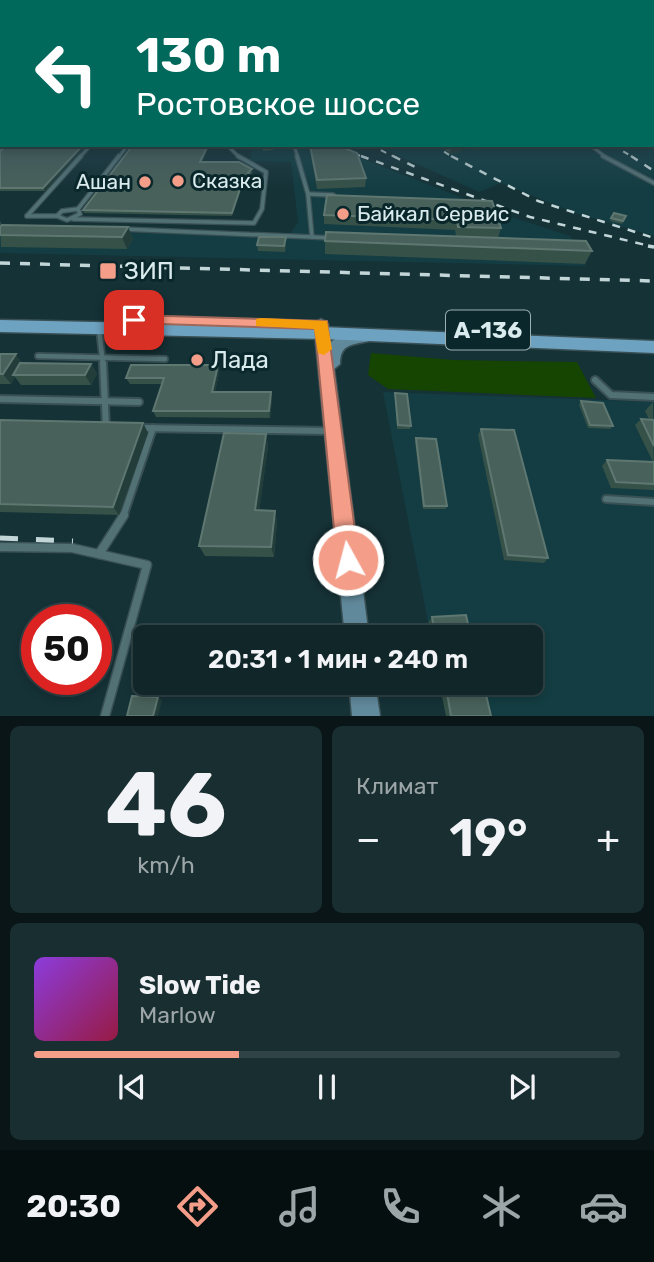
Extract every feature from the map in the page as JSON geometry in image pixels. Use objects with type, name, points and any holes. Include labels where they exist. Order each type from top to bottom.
[{"type":"main road","name":"А-136","points":[[0,317],[322,329],[654,337]]},
{"type":"main road","name":"А-136","points":[[0,326],[322,329],[383,336],[654,347]]},
{"type":"main road","points":[[322,329],[356,625]]},
{"type":"main road","points":[[333,431],[338,427],[332,349],[345,339],[383,336]]},
{"type":"main road","points":[[364,695],[366,716]]},
{"type":"lane","points":[[78,209],[68,209],[57,216],[27,216],[89,147]]},
{"type":"lane","points":[[78,209],[126,147]]},
{"type":"lane","points":[[57,216],[61,220],[254,223],[262,209],[266,172],[240,158],[229,147]]},
{"type":"lane","points":[[295,147],[308,194],[312,237]]},
{"type":"lane","points":[[592,147],[599,154],[654,183]]},
{"type":"lane","points":[[308,194],[336,195]]},
{"type":"lane","points":[[72,219],[80,214],[78,209]]},
{"type":"lane","points":[[116,229],[340,238]]},
{"type":"lane","points":[[99,329],[103,357],[104,427],[116,427]]},
{"type":"lane","points":[[38,356],[165,359]]},
{"type":"lane","points":[[595,380],[611,396],[654,397]]},
{"type":"lane","points":[[0,399],[139,402]]},
{"type":"lane","points":[[128,428],[333,431]]},
{"type":"lane","points":[[99,554],[122,520],[153,428]]},
{"type":"lane","points":[[606,499],[654,502]]},
{"type":"lane","points":[[0,547],[72,548],[147,565],[105,716]]},
{"type":"shaded area","points":[[241,147],[332,147],[506,215],[570,236],[586,266],[0,253],[0,228],[288,237],[298,222],[291,162],[254,161],[250,160],[252,150],[241,150]]},
{"type":"shaded area","points":[[379,147],[653,147],[654,236],[575,213],[501,183],[479,192]]},
{"type":"shaded area","points":[[383,392],[654,402],[654,716],[446,716],[442,695],[543,695],[543,625],[429,625]]},
{"type":"green space","points":[[371,353],[453,360],[577,362],[596,398],[388,389],[368,375]]},
{"type":"building","points":[[5,147],[81,147],[43,188],[0,188],[0,151]]},
{"type":"building","name":"Сказка","points":[[131,147],[207,147],[200,162],[239,162],[252,169],[248,173],[250,175],[243,180],[232,213],[83,210]]},
{"type":"building","points":[[310,147],[342,147],[357,153],[366,178],[317,180]]},
{"type":"building","points":[[327,195],[492,201],[501,228],[458,227],[457,220],[324,215]]},
{"type":"building","points":[[614,213],[626,216],[623,221],[611,218]]},
{"type":"building","points":[[2,225],[128,227],[122,237],[0,235]]},
{"type":"building","points":[[326,232],[586,241],[592,251],[325,241]]},
{"type":"building","points":[[259,237],[286,237],[284,246],[257,245]]},
{"type":"building","points":[[0,354],[16,354],[3,374],[0,374]]},
{"type":"building","points":[[20,363],[91,364],[85,375],[13,375]]},
{"type":"building","points":[[131,365],[218,365],[212,392],[271,392],[269,411],[153,411],[164,378],[126,378]]},
{"type":"building","points":[[395,393],[407,394],[411,426],[398,425]]},
{"type":"building","points":[[581,401],[603,403],[613,426],[590,425]]},
{"type":"building","points":[[641,419],[654,420],[654,446]]},
{"type":"building","points":[[0,420],[143,423],[113,507],[0,504]]},
{"type":"building","points":[[481,429],[514,430],[548,558],[508,555]]},
{"type":"building","points":[[224,433],[266,434],[255,510],[275,511],[271,547],[199,546]]},
{"type":"building","points":[[416,438],[436,439],[447,506],[424,506]]},
{"type":"building","points":[[607,460],[654,462],[654,484],[616,482]]},
{"type":"building","points":[[466,615],[468,625],[434,625],[432,617]]},
{"type":"building","points":[[447,695],[486,695],[491,716],[451,716]]},
{"type":"building","points":[[132,696],[158,697],[153,716],[127,716]]},
{"type":"railway","points":[[337,147],[366,158]]},
{"type":"railway","points":[[374,147],[397,158]]},
{"type":"railway","points":[[437,147],[454,158]]},
{"type":"railway","points":[[616,147],[634,158]]},
{"type":"railway","points":[[361,156],[530,217],[654,247],[648,246]]},
{"type":"railway","points":[[393,156],[397,158]]},
{"type":"railway","points":[[451,156],[538,201],[651,237]]},
{"type":"railway","points":[[631,156],[654,171]]},
{"type":"railway","points":[[397,158],[417,168]]},
{"type":"railway","points":[[0,263],[654,281]]},
{"type":"railway","points":[[0,538],[73,541]]},
{"type":"slow traffic","points":[[261,323],[321,324],[324,349]]},
{"type":"place","name":"Сказка","points":[[178,181]]},
{"type":"place","name":"Ашан","points":[[145,182]]},
{"type":"place","name":"Байкал Сервис","points":[[343,214]]},
{"type":"place","name":"ЗИП","points":[[108,271]]},
{"type":"place","name":"Лада","points":[[197,360]]},
{"type":"route","points":[[134,320],[321,324],[348,560]]}]
